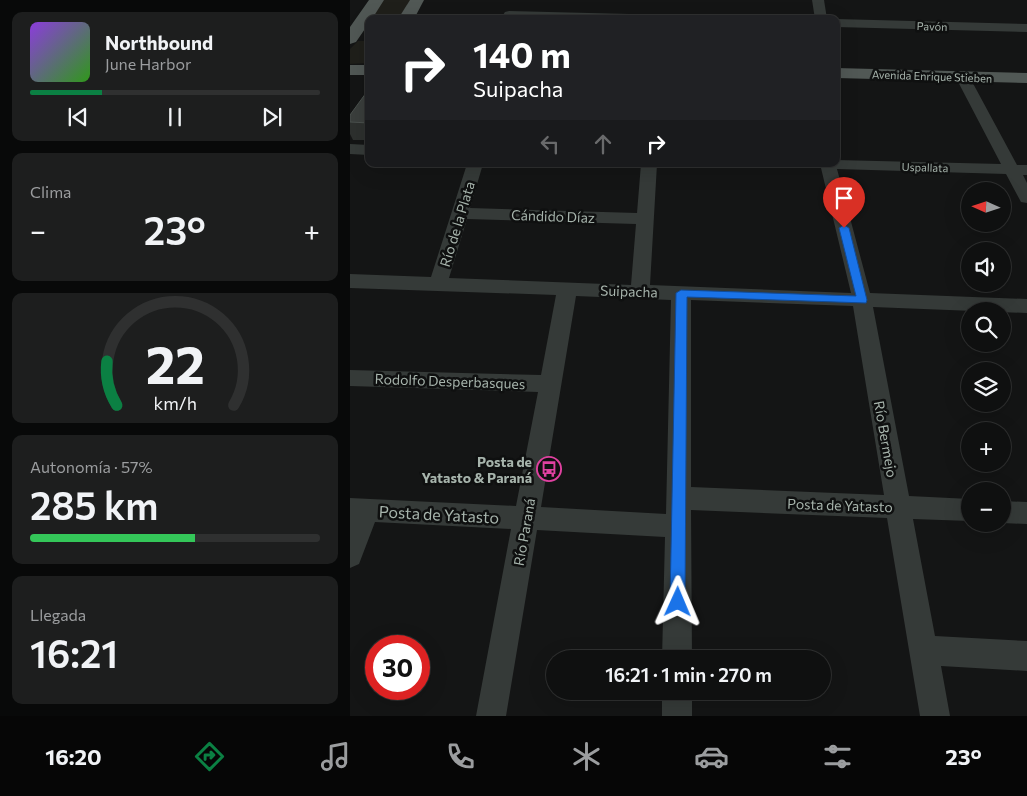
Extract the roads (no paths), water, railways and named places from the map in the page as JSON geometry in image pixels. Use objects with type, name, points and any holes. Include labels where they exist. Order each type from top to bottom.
[{"type":"main road","points":[[367,15],[377,0]]},
{"type":"main road","points":[[408,15],[417,0]]},
{"type":"main road","points":[[350,40],[365,18]]},
{"type":"main road","points":[[350,40],[365,38]]},
{"type":"main road","name":"Avenida Enrique Stieben","points":[[840,73],[1027,88]]},
{"type":"main road","name":"Avenida Enrique Stieben","points":[[840,83],[965,82],[1027,78]]},
{"type":"street","points":[[508,15],[517,0]]},
{"type":"street","points":[[818,0],[820,15]]},
{"type":"street","name":"Pavón","points":[[840,23],[1027,28]]},
{"type":"street","points":[[965,82],[1019,170],[1027,198]]},
{"type":"street","points":[[350,149],[365,150]]},
{"type":"street","name":"Uspallata","points":[[840,164],[1019,170]]},
{"type":"street","name":"Río de la Plata","points":[[438,284],[474,167]]},
{"type":"street","points":[[640,292],[649,167]]},
{"type":"street","name":"Río Bermejo","points":[[829,167],[862,300],[935,716]]},
{"type":"street","name":"Cándido Díaz","points":[[460,212],[645,219]]},
{"type":"street","name":"Suipacha","points":[[350,281],[1027,306]]},
{"type":"street","name":"Río Paraná","points":[[491,716],[567,289]]},
{"type":"street","points":[[677,650],[681,293]]},
{"type":"street","name":"Rodolfo Desperbasques","points":[[350,378],[550,384]]},
{"type":"street","name":"Posta de Yatasto","points":[[679,498],[961,510]]},
{"type":"street","points":[[350,555],[358,510]]},
{"type":"street","name":"Posta de Yatasto","points":[[358,510],[679,526]]},
{"type":"street","points":[[1011,512],[1027,513]]},
{"type":"street","points":[[923,650],[1027,656]]},
{"type":"street","points":[[677,700],[677,716]]},
{"type":"place","name":"Posta de Yatasto & Paraná","points":[[549,469]]}]
